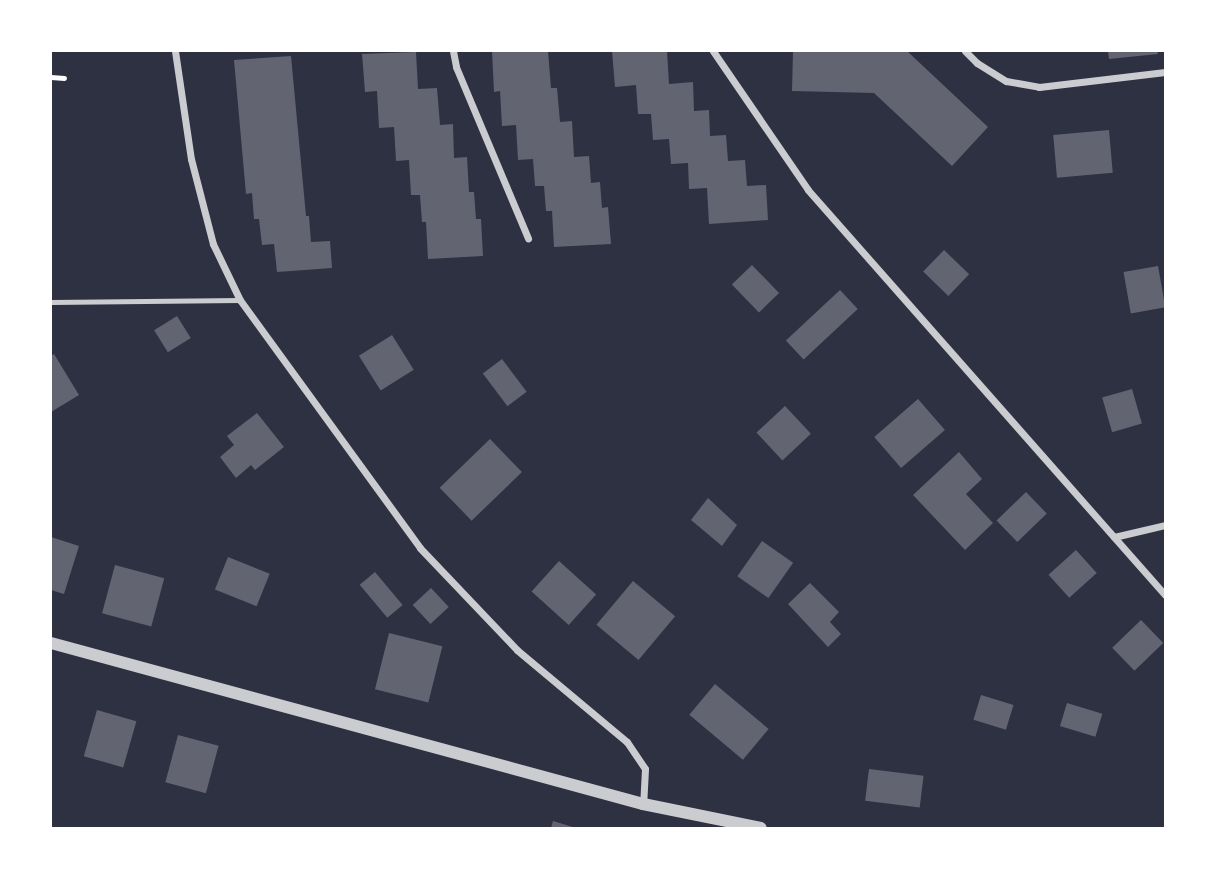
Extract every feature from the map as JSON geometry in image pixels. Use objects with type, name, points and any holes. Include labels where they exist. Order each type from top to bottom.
[{"type":"street","points":[[175,51],[191,159],[200,195],[213,244],[240,300],[420,548],[517,650],[627,743],[645,769],[643,804]]},
{"type":"street","points":[[453,51],[456,66],[528,239]]},
{"type":"street","points":[[713,51],[808,190],[1165,595]]},
{"type":"street","points":[[965,51],[977,63],[1006,81],[1038,87],[1165,72]]},
{"type":"street","points":[[1114,537],[1165,525]]},
{"type":"street","points":[[51,643],[643,804],[761,828]]},
{"type":"lane","points":[[51,302],[240,300]]},
{"type":"path","points":[[51,77],[64,78]]},
{"type":"building","points":[[492,51],[548,51],[551,88],[557,88],[560,122],[572,121],[574,157],[589,156],[591,183],[600,182],[602,208],[608,207],[611,244],[554,247],[552,211],[546,211],[544,186],[535,186],[533,159],[518,160],[516,125],[502,126],[500,91],[494,92]]},
{"type":"building","points":[[612,51],[667,51],[669,84],[693,82],[694,111],[709,110],[710,136],[726,135],[728,161],[745,160],[747,186],[766,185],[768,220],[709,224],[707,188],[689,189],[688,163],[671,164],[669,139],[653,140],[651,114],[638,114],[636,85],[615,87]]},
{"type":"building","points":[[793,51],[907,51],[988,127],[952,166],[874,93],[792,91]]},
{"type":"building","points":[[1108,51],[1157,51],[1158,54],[1109,59]]},
{"type":"building","points":[[416,52],[418,89],[437,88],[440,125],[453,124],[454,158],[467,157],[469,192],[474,192],[476,219],[481,219],[483,256],[428,259],[426,222],[422,222],[420,195],[411,195],[409,160],[396,161],[394,127],[379,128],[377,91],[365,92],[362,54]]},
{"type":"building","points":[[291,56],[306,216],[309,216],[311,242],[330,241],[332,268],[277,272],[274,244],[262,245],[259,219],[254,219],[252,193],[246,194],[234,60]]},
{"type":"building","points":[[1109,130],[1113,173],[1057,178],[1053,135]]},
{"type":"building","points":[[944,250],[969,274],[948,296],[923,272]]},
{"type":"building","points":[[752,265],[779,293],[759,313],[732,284]]},
{"type":"building","points":[[1158,266],[1165,307],[1131,313],[1124,272]]},
{"type":"building","points":[[840,290],[858,309],[804,359],[786,340]]},
{"type":"building","points":[[177,316],[191,338],[168,352],[154,330]]},
{"type":"building","points":[[392,335],[414,370],[381,390],[359,356]]},
{"type":"building","points":[[54,354],[79,395],[51,412],[51,356]]},
{"type":"building","points":[[502,359],[527,392],[508,406],[483,373]]},
{"type":"building","points":[[1132,389],[1142,424],[1112,432],[1102,398]]},
{"type":"building","points":[[918,399],[945,430],[901,468],[874,437]]},
{"type":"building","points":[[785,406],[811,434],[782,460],[756,433]]},
{"type":"building","points":[[257,413],[284,447],[255,470],[251,465],[236,478],[220,457],[234,445],[227,436]]},
{"type":"building","points":[[490,439],[522,472],[472,521],[440,488]]},
{"type":"building","points":[[959,452],[982,479],[966,494],[993,523],[965,550],[913,495]]},
{"type":"building","points":[[1026,492],[1047,514],[1017,542],[997,520]]},
{"type":"building","points":[[708,498],[737,525],[722,546],[691,520]]},
{"type":"building","points":[[51,537],[79,546],[64,594],[51,590]]},
{"type":"building","points":[[762,541],[793,563],[768,598],[737,576]]},
{"type":"building","points":[[1076,550],[1097,573],[1069,598],[1049,575]]},
{"type":"building","points":[[228,557],[270,574],[257,606],[215,589]]},
{"type":"building","points":[[559,561],[596,594],[569,625],[532,591]]},
{"type":"building","points":[[115,565],[164,578],[151,626],[102,613]]},
{"type":"building","points":[[375,572],[403,605],[387,618],[360,585]]},
{"type":"building","points":[[633,581],[675,616],[638,660],[596,625]]},
{"type":"building","points":[[810,583],[839,612],[830,622],[841,634],[828,647],[788,604]]},
{"type":"building","points":[[431,588],[449,607],[430,624],[413,605]]},
{"type":"building","points":[[1141,620],[1163,643],[1134,671],[1112,648]]},
{"type":"building","points":[[389,633],[442,646],[428,703],[375,689]]},
{"type":"building","points":[[715,684],[769,729],[743,760],[689,715]]},
{"type":"building","points":[[981,695],[1014,705],[1006,730],[973,720]]},
{"type":"building","points":[[1067,703],[1102,714],[1095,737],[1060,726]]},
{"type":"building","points":[[97,710],[136,721],[123,767],[84,756]]},
{"type":"building","points":[[178,735],[219,746],[206,793],[165,782]]},
{"type":"building","points":[[869,769],[924,776],[920,807],[865,801]]},
{"type":"building","points":[[553,821],[576,828],[551,828]]}]
